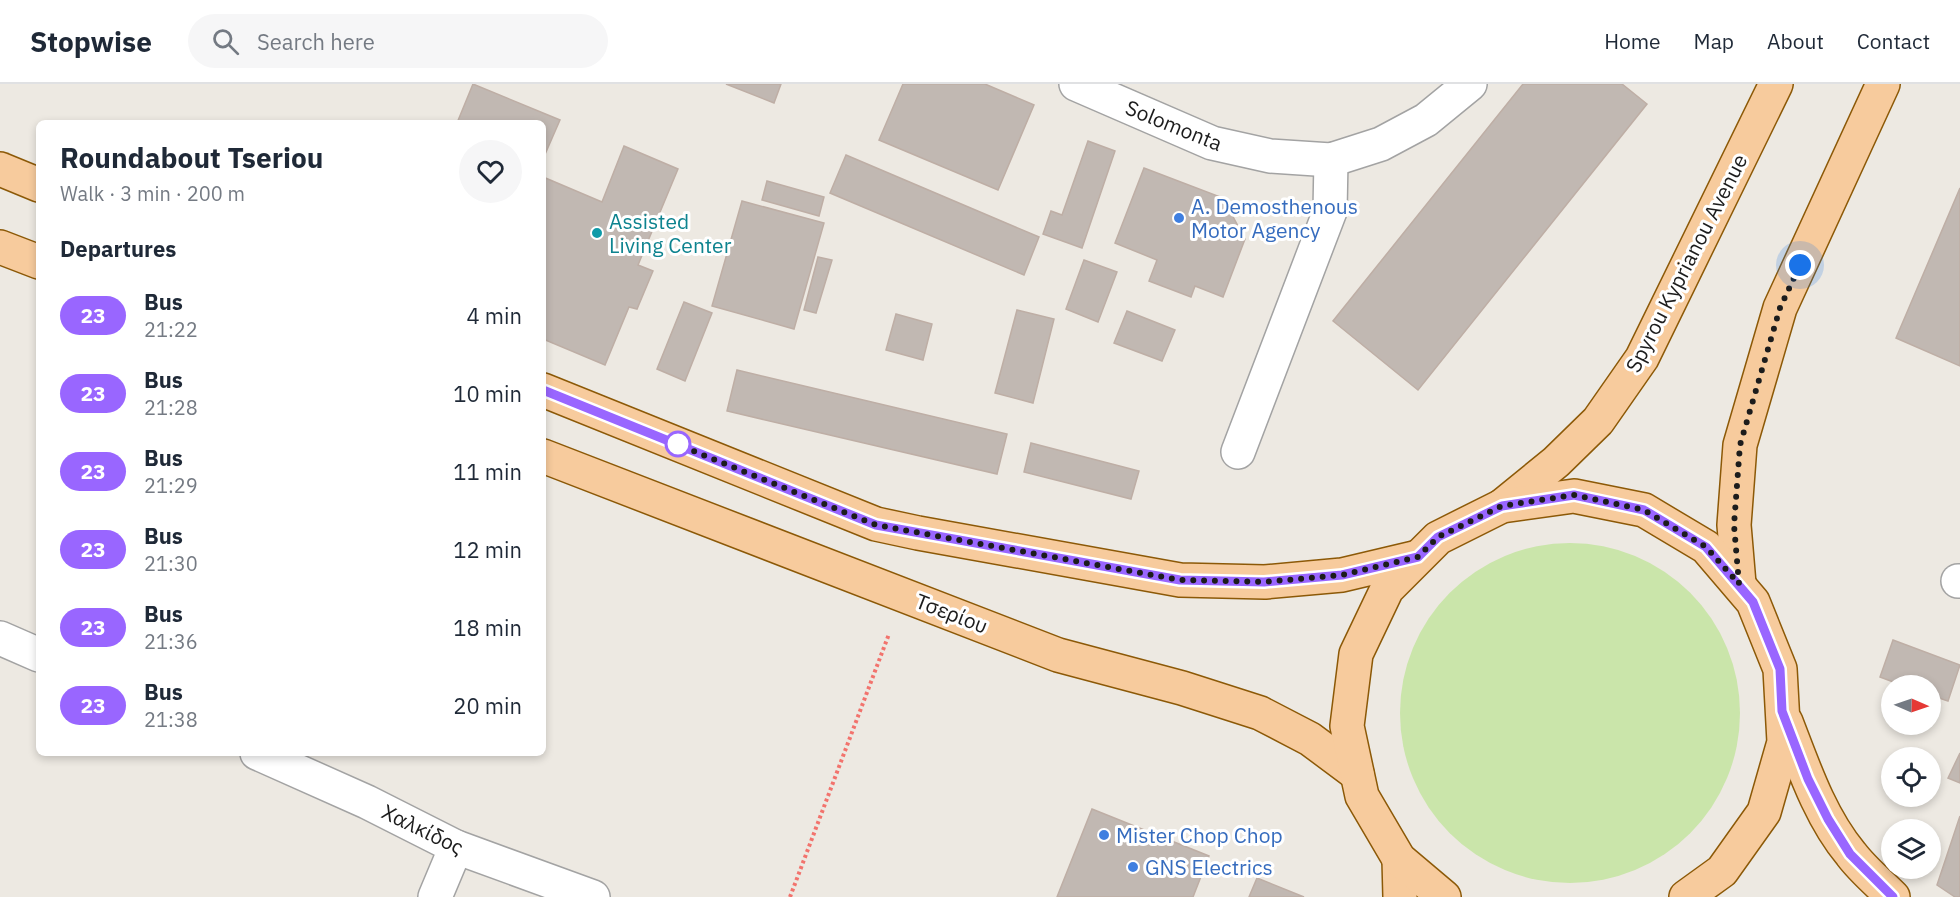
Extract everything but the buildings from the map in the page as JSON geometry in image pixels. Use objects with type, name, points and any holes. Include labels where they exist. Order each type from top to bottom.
[{"type":"main road","name":"Spyrou Kyprianou Avenue","points":[[1502,506],[1556,462],[1598,421],[1642,358],[1776,84]]},
{"type":"main road","points":[[1739,584],[1734,525],[1740,445],[1780,308],[1883,84]]},
{"type":"main road","points":[[0,169],[36,184]]},
{"type":"main road","points":[[0,248],[36,261]]},
{"type":"main road","points":[[546,391],[876,525],[918,533],[1180,580],[1264,582],[1342,575],[1418,557]]},
{"type":"main road","name":"Τσερίου","points":[[546,457],[1058,655],[1182,688],[1260,713],[1310,739],[1357,774]]},
{"type":"main road","points":[[1444,897],[1399,859],[1362,796],[1347,726],[1356,654],[1387,589],[1438,537],[1502,506],[1574,495],[1644,510],[1706,547],[1753,602],[1780,669],[1784,742],[1764,812],[1722,871],[1686,897]]},
{"type":"main road","points":[[1782,711],[1808,779],[1828,819],[1850,854],[1893,897]]},
{"type":"main road","points":[[1399,859],[1400,897]]},
{"type":"street","name":"Solomonta","points":[[1076,84],[1212,143],[1270,156],[1330,160],[1381,144],[1426,120],[1470,84]]},
{"type":"street","points":[[1238,452],[1330,211],[1330,160]]},
{"type":"street","points":[[0,638],[36,654]]},
{"type":"street","name":"Χαλκίδος","points":[[264,756],[368,802],[456,847],[592,897]]},
{"type":"street","points":[[435,897],[456,847]]},
{"type":"path","points":[[790,897],[904,594]]},
{"type":"green space","points":[[1570,543],[1603,546],[1635,556],[1664,572],[1690,593],[1711,619],[1727,648],[1737,680],[1740,713],[1737,746],[1727,778],[1711,807],[1690,833],[1664,854],[1635,870],[1603,880],[1570,883],[1537,880],[1505,870],[1476,854],[1450,833],[1429,807],[1413,778],[1403,746],[1400,713],[1403,680],[1413,648],[1429,619],[1450,593],[1476,572],[1505,556],[1537,546]]},
{"type":"bus line","name":"23","points":[[546,391],[876,525],[1180,580],[1264,582],[1342,575],[1418,557],[1438,537],[1502,506],[1574,495],[1644,510],[1706,547],[1753,602],[1780,669],[1782,711],[1808,779],[1828,819],[1850,854],[1893,897]]},
{"type":"place","name":"A. Demosthenous Motor Agency","points":[[1179,218]]},
{"type":"place","name":"Assisted Living Center","points":[[597,233]]},
{"type":"place","name":"Mister Chop Chop","points":[[1104,835]]},
{"type":"place","name":"GNS Electrics","points":[[1133,867]]},
{"type":"route","points":[[678,444],[676,444],[876,525],[1180,580],[1264,582],[1342,575],[1418,557],[1438,537],[1502,506],[1574,495],[1644,510],[1706,547],[1739,584],[1734,525],[1740,445],[1780,308],[1800,265]]}]
